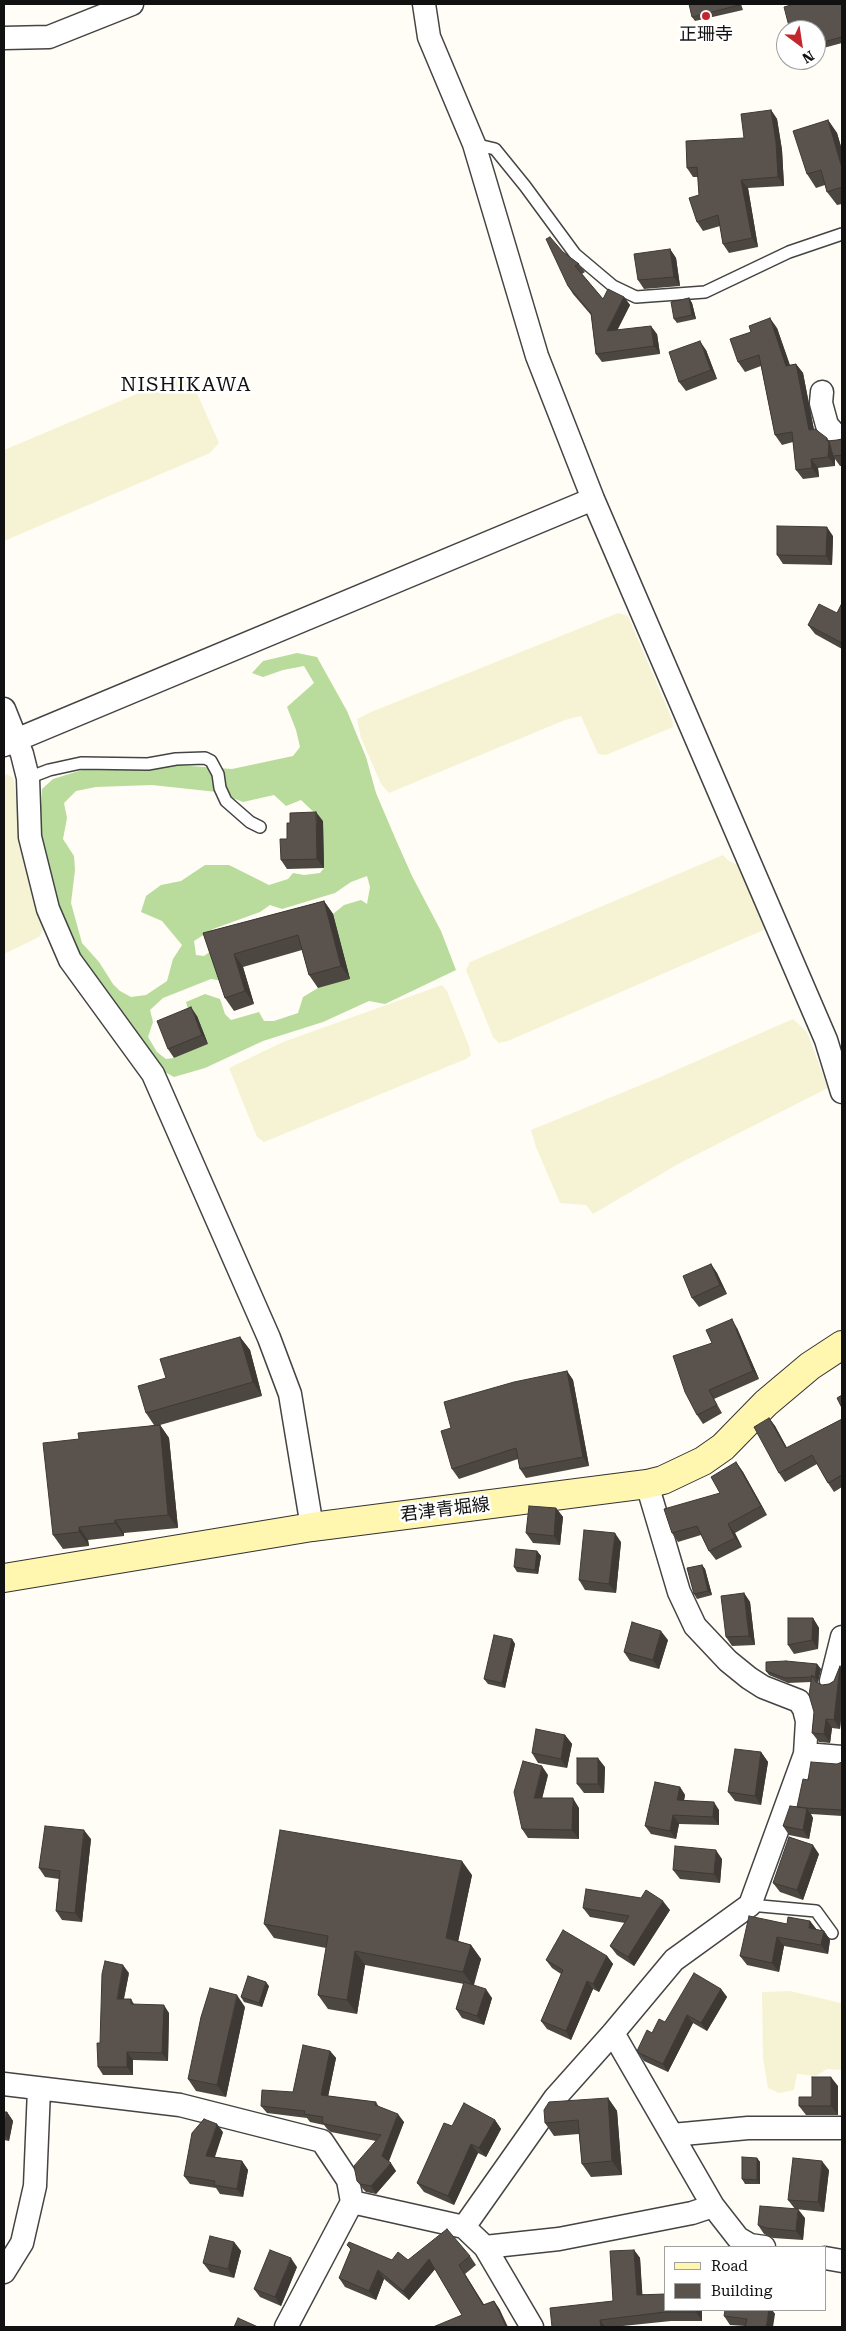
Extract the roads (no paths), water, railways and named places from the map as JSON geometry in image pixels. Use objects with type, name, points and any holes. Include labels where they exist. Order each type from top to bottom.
[{"type":"main road","name":"君津青堀線","points":[[4,1578],[312,1527],[648,1484],[663,1480],[703,1461],[723,1447],[766,1403],[810,1366],[842,1345]]},
{"type":"street","points":[[4,38],[49,37],[132,4]]},
{"type":"street","points":[[424,4],[429,37],[474,144],[537,356],[593,499],[822,1031],[842,1092]]},
{"type":"street","points":[[822,392],[820,403],[827,425],[835,434],[842,437]]},
{"type":"street","points":[[10,743],[593,499]]},
{"type":"street","points":[[4,709],[10,743],[28,778],[30,837],[48,909],[70,960],[153,1074],[265,1329],[290,1394],[312,1527]]},
{"type":"street","points":[[464,2226],[554,2098],[613,2033],[674,1960],[750,1905],[805,1754],[807,1721],[804,1709],[799,1701],[763,1687],[749,1678],[728,1661],[695,1626],[679,1592],[648,1484]]},
{"type":"street","points":[[831,1681],[842,1636]]},
{"type":"street","points":[[805,1754],[842,1757]]},
{"type":"street","points":[[613,2033],[714,2206],[738,2238],[750,2245],[757,2246]]},
{"type":"street","points":[[4,2084],[180,2105],[322,2141],[348,2180],[352,2202],[286,2327]]},
{"type":"street","points":[[4,2272],[22,2243],[35,2186],[39,2089]]},
{"type":"street","points":[[672,2135],[748,2128],[842,2128]]},
{"type":"street","points":[[352,2202],[464,2226],[485,2247],[532,2327]]},
{"type":"street","points":[[485,2247],[559,2239],[692,2213],[714,2206]]},
{"type":"street","points":[[826,2258],[842,2261]]},
{"type":"lane","points":[[474,144],[495,149],[526,186],[575,254],[613,286],[636,297],[705,292],[789,252],[842,234]]},
{"type":"lane","points":[[28,778],[49,770],[81,763],[148,764],[176,759],[205,758],[211,761],[218,774],[220,788],[226,801],[250,822],[260,827]]},
{"type":"lane","points":[[750,1905],[816,1911],[832,1933]]},
{"type":"place","name":"正珊寺","points":[[706,16]]},
{"type":"district","name":"NISHIKAWA","points":[[186,385]]}]
